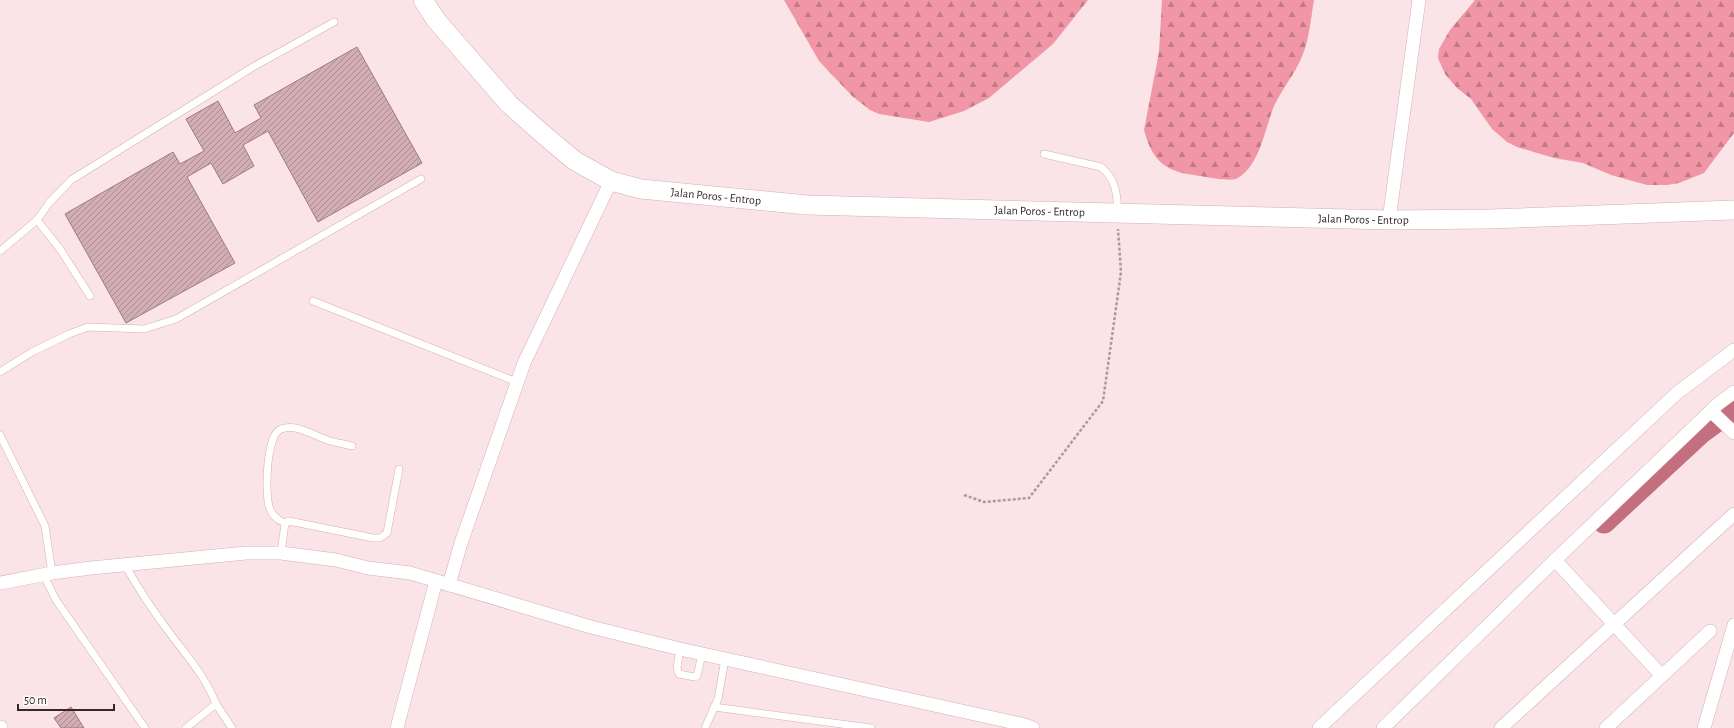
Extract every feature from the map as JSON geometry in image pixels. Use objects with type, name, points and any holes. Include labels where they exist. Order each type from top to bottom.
[{"type":"main road","name":"Jalan Poros - Entrop","points":[[423,0],[436,20],[509,104],[575,161],[611,181],[641,189],[807,205],[1389,220],[1489,219],[1734,210]]},
{"type":"street","points":[[1389,220],[1419,0]]},
{"type":"street","points":[[449,585],[463,536],[517,382],[556,294],[589,229],[611,181]]},
{"type":"street","points":[[1319,728],[1677,393],[1734,350]]},
{"type":"street","points":[[1383,728],[1555,560],[1711,411],[1734,392]]},
{"type":"street","points":[[1711,411],[1722,424],[1734,433]]},
{"type":"street","points":[[1501,728],[1734,514]]},
{"type":"street","points":[[0,583],[47,576],[127,569],[246,553],[281,553],[336,560],[368,568],[410,573],[433,589],[449,585],[591,627],[680,649],[1033,728]]},
{"type":"street","points":[[1555,560],[1661,675]]},
{"type":"street","points":[[397,728],[433,589]]},
{"type":"street","points":[[1704,728],[1734,625]]},
{"type":"street","points":[[1606,728],[1661,675],[1710,631]]},
{"type":"lane","points":[[0,251],[37,220],[49,203],[71,180],[253,67],[334,22]]},
{"type":"lane","points":[[1044,154],[1101,167],[1108,173],[1116,187],[1119,214]]},
{"type":"lane","points":[[0,372],[32,352],[69,334],[88,327],[144,329],[176,319],[422,179]]},
{"type":"lane","points":[[37,220],[60,249],[90,296]]},
{"type":"lane","points":[[313,301],[517,382]]},
{"type":"lane","points":[[352,446],[330,441],[312,433],[288,428],[280,430],[274,434],[268,469],[268,494],[269,506],[279,521],[285,523],[293,522],[373,538],[380,538],[387,533],[399,469]]},
{"type":"lane","points":[[0,435],[45,526],[47,576],[56,600],[145,728]]},
{"type":"lane","points":[[281,553],[285,523]]},
{"type":"lane","points":[[127,569],[137,586],[202,676],[211,690],[216,704],[232,728]]},
{"type":"lane","points":[[680,649],[677,668],[679,674],[695,677],[697,676],[702,654]]},
{"type":"lane","points":[[705,728],[718,699],[725,659]]},
{"type":"lane","points":[[186,728],[216,704]]},
{"type":"lane","points":[[714,707],[871,728]]},
{"type":"path","points":[[964,495],[984,502],[1029,498],[1103,401],[1121,272],[1118,238],[1119,214]]},
{"type":"green space","points":[[784,0],[1088,0],[1053,44],[989,98],[964,111],[929,122],[879,114],[870,110],[852,96],[819,61]]},
{"type":"green space","points":[[1162,0],[1314,0],[1307,42],[1302,56],[1296,70],[1275,104],[1261,144],[1252,164],[1246,172],[1238,178],[1228,180],[1178,172],[1170,169],[1158,160],[1150,147],[1144,130],[1159,52]]},
{"type":"green space","points":[[1475,0],[1734,0],[1734,133],[1704,173],[1679,183],[1667,185],[1647,185],[1611,175],[1583,163],[1554,158],[1517,147],[1507,142],[1492,129],[1471,99],[1457,88],[1445,74],[1438,58],[1439,49],[1450,30]]},
{"type":"building","points":[[357,47],[422,163],[318,222],[268,131],[243,145],[254,166],[223,184],[211,163],[187,177],[235,263],[126,323],[65,214],[173,152],[180,164],[204,151],[186,119],[218,101],[235,133],[261,118],[254,105]]},
{"type":"building","points":[[71,707],[84,728],[61,728],[54,718]]},
{"type":"waterway","points":[[1604,522],[1700,433],[1734,408]]}]
